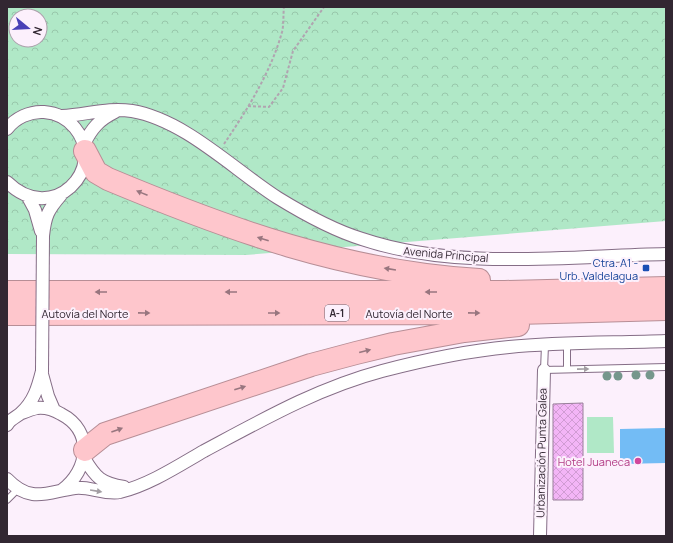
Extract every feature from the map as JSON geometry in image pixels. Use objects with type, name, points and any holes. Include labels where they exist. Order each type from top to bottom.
[{"type":"highway","points":[[84,147],[96,172],[108,179],[207,219],[263,239],[328,258],[422,274],[480,280],[596,281],[666,278]]},
{"type":"highway","name":"Autovía del Norte","points":[[7,292],[505,292],[666,288]]},
{"type":"highway","name":"Autovía del Norte","points":[[7,314],[517,313],[666,309]]},
{"type":"highway","points":[[84,454],[105,434],[152,417],[311,365],[393,344],[464,332],[528,324],[666,319]]},
{"type":"street","name":"Avenida Principal","points":[[62,116],[101,110],[119,110],[148,114],[160,119],[217,153],[278,198],[328,226],[361,239],[406,251],[492,258],[545,259],[666,254]]},
{"type":"street","points":[[84,147],[91,129],[101,118],[119,110]]},
{"type":"street","points":[[7,129],[13,118],[40,111],[62,116],[72,123],[79,132],[84,147],[84,164],[80,176],[48,210],[45,219],[43,236],[42,371],[38,389],[22,413],[7,425]]},
{"type":"street","points":[[7,182],[16,191],[28,197],[51,198],[62,194]]},
{"type":"street","points":[[28,197],[36,210],[43,236]]},
{"type":"street","points":[[7,480],[18,490],[32,495],[47,495],[61,490],[78,488],[119,492],[145,483],[292,404],[344,382],[381,371],[444,356],[510,347],[666,341]]},
{"type":"street","name":"Urbanización Punta Galea","points":[[540,536],[542,378],[544,370]]},
{"type":"street","points":[[42,371],[48,396],[54,410]]},
{"type":"street","points":[[22,413],[38,408],[54,410],[66,416],[76,426],[82,438],[84,454],[94,475],[102,482],[131,488]]},
{"type":"street","points":[[61,490],[72,482],[80,471],[84,454]]},
{"type":"lane","points":[[567,344],[568,369]]},
{"type":"lane","points":[[545,345],[544,370],[666,367]]},
{"type":"lane","points":[[7,500],[18,490]]},
{"type":"path","points":[[217,153],[248,106],[270,63],[282,31],[284,7]]},
{"type":"path","points":[[248,106],[269,107],[283,88],[293,51],[324,7]]},
{"type":"green space","points":[[7,7],[666,7],[666,221],[246,255],[7,254]]},
{"type":"green space","points":[[587,417],[613,417],[614,453],[587,453]]},
{"type":"water","points":[[666,428],[666,463],[620,464],[620,429]]},
{"type":"building","points":[[583,403],[583,500],[553,500],[553,404]]},
{"type":"place","name":"Ctra. A1 - Urb. Valdelagua","points":[[646,268]]},
{"type":"place","name":"Hotel Juaneca","points":[[638,461]]}]
